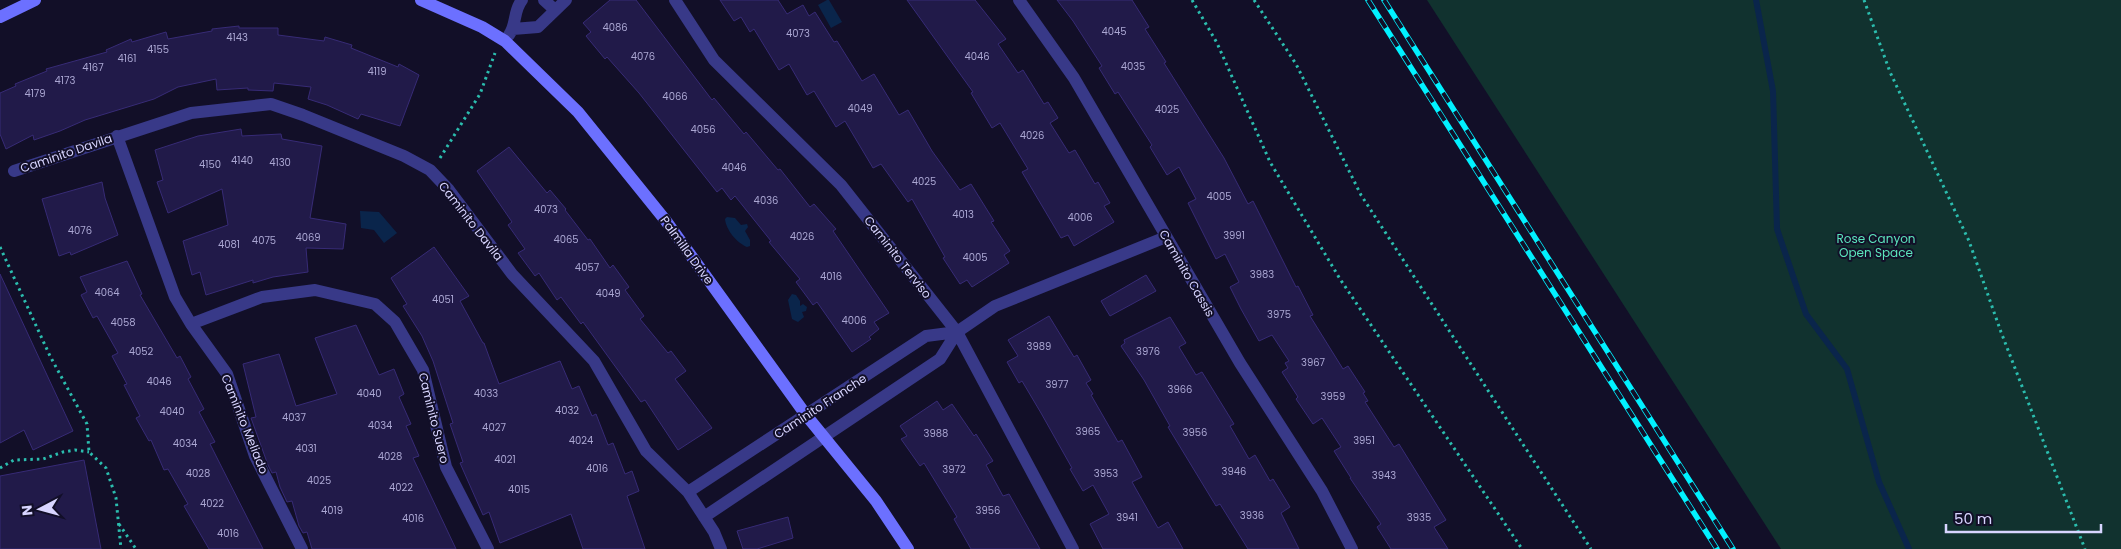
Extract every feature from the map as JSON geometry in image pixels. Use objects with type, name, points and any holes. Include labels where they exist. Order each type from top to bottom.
[{"type":"street","points":[[0,17],[35,0]]},
{"type":"street","name":"Palmilla Drive","points":[[421,0],[482,27],[502,40],[578,112],[666,221],[806,415],[876,501],[908,549]]},
{"type":"street","points":[[502,40],[513,29],[516,7],[522,0]]},
{"type":"street","points":[[544,0],[555,10]]},
{"type":"street","points":[[513,29],[538,27],[566,0]]},
{"type":"street","name":"Caminito Terviso","points":[[675,0],[714,60],[841,185],[957,332],[1073,549]]},
{"type":"street","name":"Caminito Cassis","points":[[1019,0],[1074,78],[1240,363],[1322,491],[1352,549]]},
{"type":"street","name":"Caminito Davila","points":[[14,171],[191,113],[271,104],[404,156],[430,170],[449,190],[512,274],[594,361],[646,451],[688,492],[714,532],[721,549]]},
{"type":"street","name":"Caminito Meliado","points":[[117,136],[175,297],[191,324],[227,374],[255,456],[302,549]]},
{"type":"street","name":"Caminito Franche","points":[[704,517],[940,359],[957,332],[995,306],[1166,237]]},
{"type":"street","name":"Caminito Suero","points":[[191,324],[262,297],[315,290],[375,304],[396,322],[423,370],[446,467],[488,549]]},
{"type":"street","name":"Caminito Franche","points":[[688,492],[926,336],[957,332]]},
{"type":"path","points":[[1192,0],[1217,42],[1270,162],[1340,279],[1522,549]]},
{"type":"path","points":[[1254,0],[1296,64],[1361,196],[1591,549]]},
{"type":"path","points":[[1864,0],[1890,72],[1969,241],[2085,549]]},
{"type":"path","points":[[430,170],[443,154],[480,94],[502,40]]},
{"type":"path","points":[[0,247],[50,356],[87,424],[89,452]]},
{"type":"path","points":[[0,468],[14,460],[44,459],[75,450],[89,452],[106,468],[116,498],[121,549]]},
{"type":"path","points":[[118,524],[136,549]]},
{"type":"green space","name":"Rose Canyon Open Space","points":[[1427,0],[2121,0],[2121,549],[1781,549]]},
{"type":"water","points":[[829,0],[842,22],[831,28],[818,5]]},
{"type":"water","points":[[360,211],[379,212],[397,233],[384,243],[374,230],[361,228]]},
{"type":"water","points":[[727,217],[735,218],[741,225],[747,224],[748,227],[745,231],[750,240],[750,246],[743,245],[733,236],[727,227],[725,219]]},
{"type":"water","points":[[792,294],[796,295],[800,301],[800,306],[803,304],[807,307],[806,311],[802,312],[804,317],[798,322],[792,319],[788,300]]},
{"type":"building","points":[[610,0],[636,0],[712,100],[714,98],[744,134],[746,132],[778,170],[780,169],[810,207],[814,204],[836,229],[833,231],[889,313],[874,322],[879,329],[869,337],[871,339],[852,352],[817,302],[813,305],[796,282],[800,279],[769,242],[771,241],[735,196],[731,200],[722,188],[717,192],[639,93],[607,57],[605,59],[586,36],[591,32],[583,23]]},
{"type":"building","points":[[720,0],[778,0],[787,14],[803,5],[809,16],[815,12],[834,42],[837,41],[862,81],[874,74],[899,115],[908,110],[932,151],[960,190],[971,184],[994,221],[991,222],[1010,251],[1004,255],[1009,263],[972,287],[967,280],[960,284],[943,258],[945,257],[912,199],[908,202],[881,164],[873,168],[845,121],[836,127],[814,91],[807,95],[789,64],[779,70],[754,29],[750,32],[741,17],[734,21]]},
{"type":"building","points":[[907,0],[975,0],[1006,39],[998,44],[1018,73],[1023,70],[1044,104],[1048,102],[1058,118],[1050,123],[1069,153],[1075,150],[1095,184],[1098,182],[1110,203],[1104,206],[1114,222],[1074,246],[1068,235],[1061,238],[1022,172],[1028,169],[1000,123],[992,128],[971,93],[973,92]]},
{"type":"building","points":[[1057,0],[1132,0],[1149,27],[1145,29],[1166,62],[1164,63],[1224,158],[1248,204],[1253,201],[1296,287],[1298,286],[1313,315],[1310,316],[1343,369],[1348,366],[1365,392],[1363,393],[1368,401],[1365,402],[1394,447],[1399,444],[1446,520],[1434,527],[1448,549],[1391,549],[1377,527],[1381,524],[1334,451],[1341,447],[1322,418],[1313,424],[1296,399],[1298,397],[1282,372],[1288,368],[1285,363],[1289,361],[1272,335],[1259,341],[1241,309],[1230,287],[1239,282],[1225,254],[1216,259],[1188,203],[1196,199],[1179,167],[1167,175],[1150,147],[1152,145],[1118,92],[1115,94],[1099,68],[1102,66]]},
{"type":"building","points":[[239,26],[239,28],[278,28],[278,35],[324,41],[325,37],[352,45],[351,48],[398,67],[399,64],[419,75],[400,126],[361,114],[358,119],[308,99],[311,87],[274,83],[273,91],[248,90],[248,88],[217,90],[216,79],[178,87],[154,99],[85,120],[34,140],[33,135],[6,149],[0,134],[0,93],[16,86],[15,84],[47,71],[46,69],[107,52],[106,50],[131,39],[132,42],[166,32],[168,39],[212,31],[212,29]]},
{"type":"building","points":[[241,129],[242,136],[281,134],[282,139],[322,146],[310,218],[346,224],[343,249],[306,248],[308,272],[273,277],[253,283],[253,280],[206,295],[200,272],[192,275],[183,241],[228,225],[222,189],[168,213],[157,182],[163,180],[155,150],[198,136]]},
{"type":"building","points":[[509,147],[547,193],[550,190],[566,209],[610,268],[613,265],[629,287],[625,290],[644,316],[640,319],[668,353],[671,351],[686,371],[675,379],[712,428],[678,450],[645,400],[641,402],[583,322],[581,324],[561,297],[557,300],[539,273],[535,276],[518,253],[525,249],[508,225],[512,222],[477,171]]},
{"type":"building","points":[[102,182],[105,198],[118,235],[71,255],[70,252],[59,256],[42,199]]},
{"type":"building","points":[[434,247],[469,296],[460,301],[484,343],[499,384],[560,361],[572,389],[579,386],[592,416],[596,414],[608,445],[613,443],[625,474],[632,471],[639,491],[627,496],[645,549],[583,549],[571,514],[500,543],[489,512],[483,515],[460,463],[463,462],[450,424],[453,423],[433,361],[422,336],[403,306],[407,304],[391,278]]},
{"type":"building","points":[[127,261],[142,294],[140,295],[177,358],[180,356],[191,377],[188,379],[204,409],[199,412],[215,442],[210,444],[263,549],[209,549],[184,506],[188,504],[168,469],[164,470],[151,440],[149,441],[136,418],[140,416],[124,385],[127,384],[112,356],[118,353],[97,316],[93,318],[81,295],[87,292],[80,277]]},
{"type":"building","points":[[0,274],[73,431],[33,450],[24,430],[0,443]]},
{"type":"building","points":[[1146,275],[1156,291],[1110,316],[1101,301]]},
{"type":"building","points":[[1049,316],[1074,357],[1077,355],[1091,380],[1086,383],[1093,394],[1091,395],[1118,442],[1122,440],[1142,477],[1132,482],[1158,528],[1168,522],[1183,549],[1103,549],[1090,524],[1109,514],[1093,485],[1083,491],[1041,413],[1022,381],[1019,383],[1007,362],[1018,356],[1008,340]]},
{"type":"building","points":[[1170,317],[1186,343],[1179,347],[1196,375],[1202,372],[1234,424],[1230,426],[1249,459],[1255,455],[1270,481],[1273,479],[1290,507],[1281,513],[1299,549],[1248,549],[1220,504],[1216,506],[1168,427],[1170,426],[1144,380],[1121,346],[1125,343],[1124,340]]},
{"type":"building","points":[[356,325],[379,375],[394,369],[404,394],[399,397],[411,424],[406,426],[419,456],[413,458],[456,549],[312,549],[307,532],[303,533],[299,526],[292,501],[287,502],[276,472],[272,473],[268,465],[251,418],[256,417],[243,364],[279,354],[296,406],[337,394],[315,338]]},
{"type":"building","points":[[937,401],[943,410],[952,404],[974,436],[976,434],[993,461],[986,465],[1003,496],[1009,494],[1040,549],[971,549],[954,519],[957,517],[924,463],[920,466],[901,439],[907,436],[900,426]]},
{"type":"building","points":[[84,460],[101,549],[0,549],[0,476]]},
{"type":"building","points":[[788,517],[793,538],[757,549],[743,549],[737,531]]},
{"type":"waterway","points":[[1756,0],[1773,91],[1777,229],[1806,314],[1847,369],[1879,482],[1909,549]]},
{"type":"railway","points":[[1368,0],[1717,549]]},
{"type":"railway","points":[[1384,0],[1733,549]]}]
